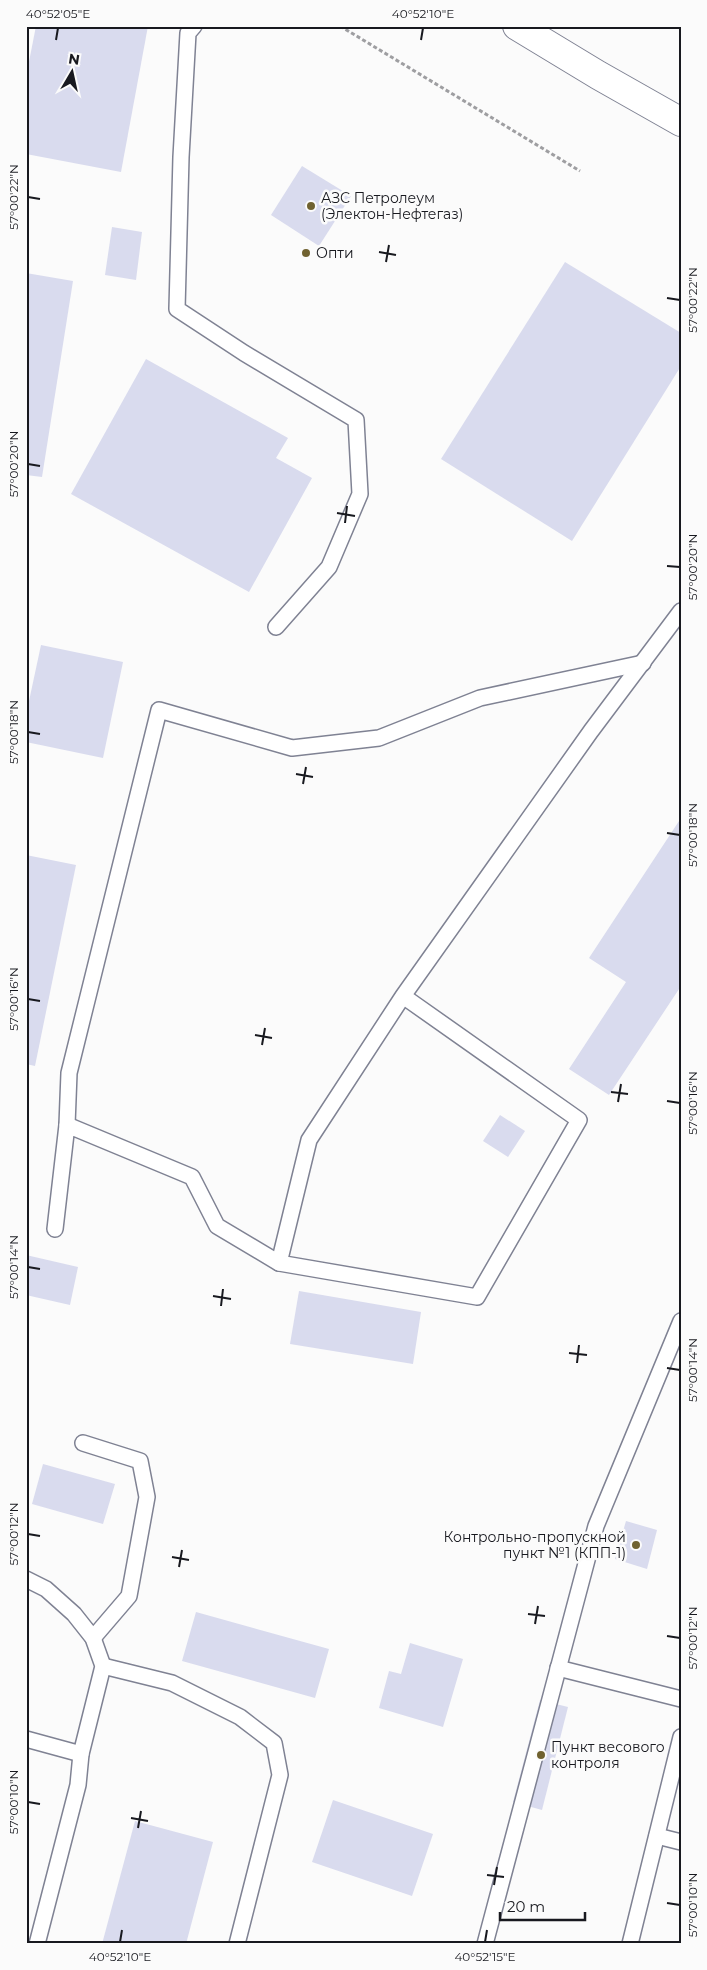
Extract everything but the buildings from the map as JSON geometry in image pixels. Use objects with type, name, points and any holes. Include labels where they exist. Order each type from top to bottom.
[{"type":"main road","points":[[517,26],[681,122]]},
{"type":"lane","points":[[194,26],[188,33],[181,157],[177,309],[244,353],[356,420],[360,494],[329,567],[276,627]]},
{"type":"lane","points":[[279,1263],[309,1140],[403,996],[586,740],[681,611]]},
{"type":"lane","points":[[55,1229],[67,1125],[69,1073],[158,710],[292,748],[379,738],[480,698],[643,663]]},
{"type":"lane","points":[[67,1125],[192,1177],[217,1226],[279,1263],[476,1298],[579,1120],[403,996]]},
{"type":"lane","points":[[485,1944],[596,1526],[681,1321]]},
{"type":"lane","points":[[83,1443],[140,1461],[147,1497],[128,1596],[92,1638]]},
{"type":"lane","points":[[26,1579],[46,1589],[74,1614],[92,1638],[103,1666],[81,1754],[78,1785],[37,1944]]},
{"type":"lane","points":[[103,1666],[172,1683],[240,1717],[274,1743],[280,1775],[237,1944]]},
{"type":"lane","points":[[558,1668],[681,1699]]},
{"type":"lane","points":[[630,1944],[681,1737]]},
{"type":"lane","points":[[26,1739],[81,1754]]},
{"type":"lane","points":[[657,1836],[681,1842]]},
{"type":"path","points":[[340,26],[580,171]]},
{"type":"place","name":"АЗС Петролеум (Электон-Нефтегаз)","points":[[311,206]]},
{"type":"place","name":"Опти","points":[[306,253]]},
{"type":"place","name":"Контрольно-пропускной пункт №1 (КПП-1)","points":[[636,1545]]},
{"type":"place","name":"Пункт весового контроля","points":[[541,1755]]}]
